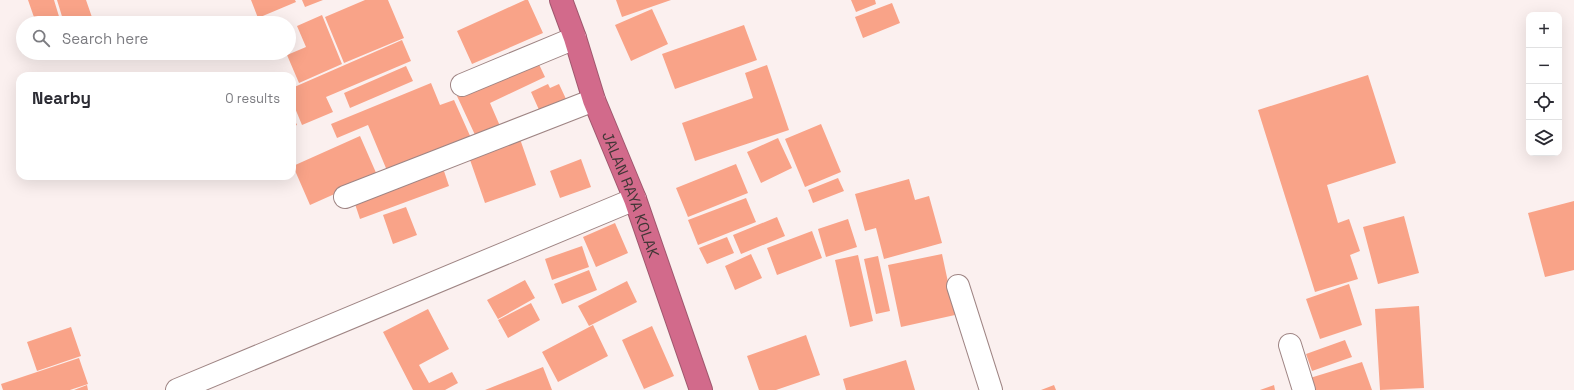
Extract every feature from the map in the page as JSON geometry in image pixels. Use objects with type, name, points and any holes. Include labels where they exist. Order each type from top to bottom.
[{"type":"highway","name":"JALAN RAYA KOLAK","points":[[561,0],[575,38],[594,100],[635,199],[701,390]]},
{"type":"street","points":[[462,84],[575,38]]},
{"type":"street","points":[[345,197],[594,100]]},
{"type":"street","points":[[177,390],[635,199]]},
{"type":"street","points":[[958,286],[991,390]]},
{"type":"street","points":[[1290,345],[1304,390]]},
{"type":"building","points":[[28,0],[54,0],[59,16],[34,16]]},
{"type":"building","points":[[57,0],[86,0],[92,16],[62,16]]},
{"type":"building","points":[[251,0],[295,0],[296,2],[263,16],[257,16]]},
{"type":"building","points":[[302,0],[323,0],[305,7]]},
{"type":"building","points":[[365,0],[388,0],[404,38],[344,63],[325,17]]},
{"type":"building","points":[[525,0],[528,0],[543,33],[472,64],[457,31]]},
{"type":"building","points":[[616,0],[671,0],[622,17]]},
{"type":"building","points":[[851,0],[875,0],[876,4],[856,12]]},
{"type":"building","points":[[892,3],[900,23],[863,38],[855,17]]},
{"type":"building","points":[[652,9],[668,44],[631,61],[615,25]]},
{"type":"building","points":[[322,15],[342,64],[299,83],[296,72],[294,72],[289,60],[296,60],[296,51],[306,47],[297,26]]},
{"type":"building","points":[[744,25],[757,60],[675,89],[662,54]]},
{"type":"building","points":[[402,40],[411,61],[326,97],[333,112],[302,125],[296,111],[296,86]]},
{"type":"building","points":[[536,58],[545,77],[490,103],[500,126],[476,137],[457,96]]},
{"type":"building","points":[[767,65],[789,130],[695,161],[682,123],[753,98],[745,73]]},
{"type":"building","points":[[406,66],[413,81],[350,108],[344,93]]},
{"type":"building","points":[[1368,75],[1396,163],[1327,185],[1338,223],[1349,219],[1360,251],[1350,255],[1358,279],[1315,292],[1258,110]]},
{"type":"building","points":[[431,83],[440,105],[454,100],[471,138],[388,173],[368,125],[337,138],[331,124]]},
{"type":"building","points":[[548,84],[550,88],[559,84],[566,99],[540,112],[531,92]]},
{"type":"building","points":[[821,124],[841,172],[805,187],[785,139]]},
{"type":"building","points":[[360,136],[377,175],[310,205],[296,173],[296,165]]},
{"type":"building","points":[[778,138],[792,168],[761,183],[747,152]]},
{"type":"building","points":[[520,139],[536,185],[485,203],[469,157]]},
{"type":"building","points":[[581,159],[591,187],[560,198],[550,171]]},
{"type":"building","points":[[736,164],[748,193],[688,217],[676,188]]},
{"type":"building","points":[[442,165],[449,186],[360,219],[353,198]]},
{"type":"building","points":[[838,178],[844,191],[813,203],[808,190]]},
{"type":"building","points":[[909,179],[915,200],[929,196],[942,243],[884,259],[876,228],[865,231],[855,194]]},
{"type":"building","points":[[746,198],[756,222],[698,245],[688,220]]},
{"type":"building","points":[[1574,201],[1574,270],[1545,277],[1528,213]]},
{"type":"building","points":[[406,207],[417,235],[393,244],[383,215]]},
{"type":"building","points":[[1404,216],[1419,273],[1378,284],[1363,227]]},
{"type":"building","points":[[777,217],[785,236],[741,254],[733,235]]},
{"type":"building","points":[[848,219],[857,247],[826,257],[818,229]]},
{"type":"building","points":[[615,223],[628,253],[596,267],[583,237]]},
{"type":"building","points":[[812,231],[822,258],[777,275],[767,248]]},
{"type":"building","points":[[727,237],[734,253],[707,264],[699,248]]},
{"type":"building","points":[[582,246],[589,267],[552,280],[545,259]]},
{"type":"building","points":[[751,254],[762,278],[735,290],[725,266]]},
{"type":"building","points":[[942,254],[955,315],[901,327],[888,265]]},
{"type":"building","points":[[858,255],[873,321],[850,327],[835,260]]},
{"type":"building","points":[[878,256],[890,311],[876,314],[864,259]]},
{"type":"building","points":[[589,270],[597,290],[562,304],[554,284]]},
{"type":"building","points":[[525,280],[535,298],[498,319],[487,300]]},
{"type":"building","points":[[627,281],[637,302],[589,326],[578,306]]},
{"type":"building","points":[[1349,284],[1362,325],[1320,339],[1306,299]]},
{"type":"building","points":[[531,303],[540,320],[508,338],[498,320]]},
{"type":"building","points":[[1419,306],[1424,388],[1380,390],[1375,309]]},
{"type":"building","points":[[428,309],[449,349],[419,365],[429,383],[452,372],[458,383],[445,390],[413,390],[383,332]]},
{"type":"building","points":[[593,325],[608,356],[558,382],[542,352]]},
{"type":"building","points":[[652,326],[674,376],[644,389],[622,340]]},
{"type":"building","points":[[71,327],[81,356],[37,371],[27,342]]},
{"type":"building","points":[[806,335],[820,375],[776,390],[759,390],[747,356]]},
{"type":"building","points":[[1345,340],[1352,357],[1312,371],[1306,354]]},
{"type":"building","points":[[79,358],[88,384],[70,390],[3,390],[1,384]]},
{"type":"building","points":[[906,360],[915,390],[846,390],[843,379]]},
{"type":"building","points":[[1362,362],[1372,390],[1314,390],[1310,378]]},
{"type":"building","points":[[543,367],[552,390],[485,390]]},
{"type":"building","points":[[87,385],[88,390],[74,390]]},
{"type":"building","points":[[1054,385],[1056,390],[1041,390]]},
{"type":"building","points":[[1274,385],[1275,390],[1260,390]]}]
